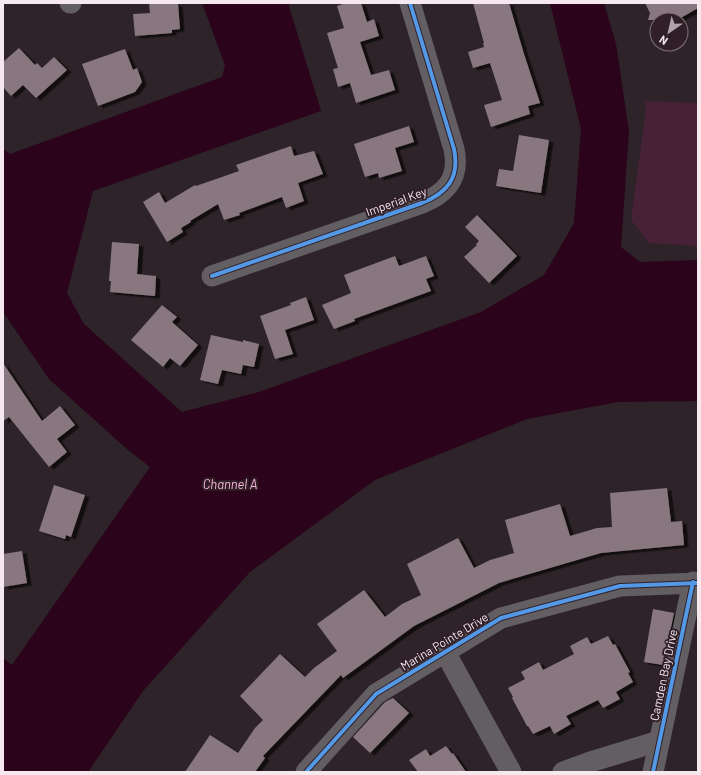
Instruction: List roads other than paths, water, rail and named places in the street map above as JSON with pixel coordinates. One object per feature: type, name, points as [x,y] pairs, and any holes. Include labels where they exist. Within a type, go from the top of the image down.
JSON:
[{"type":"street","name":"Imperial Key","points":[[212,276],[422,204],[438,196],[450,183],[456,167],[454,149],[410,3]]},
{"type":"street","name":"Marina Pointe Drive","points":[[306,772],[376,694],[501,618],[620,586],[695,583]]},
{"type":"street","name":"Camden Bay Drive","points":[[653,772],[695,583]]},
{"type":"street","points":[[446,652],[511,772]]},
{"type":"street","points":[[563,772],[590,762],[659,741]]},
{"type":"water","name":"Channel A","points":[[202,3],[288,3],[321,111],[93,191],[67,293],[84,324],[182,412],[259,392],[481,312],[544,275],[574,223],[581,129],[550,3],[604,3],[616,44],[629,131],[621,247],[640,262],[698,260],[698,401],[618,402],[527,419],[375,480],[250,572],[143,691],[88,772],[3,772],[3,658],[12,665],[150,467],[127,449],[49,379],[3,312],[3,149],[10,154],[222,77],[225,65]]}]
